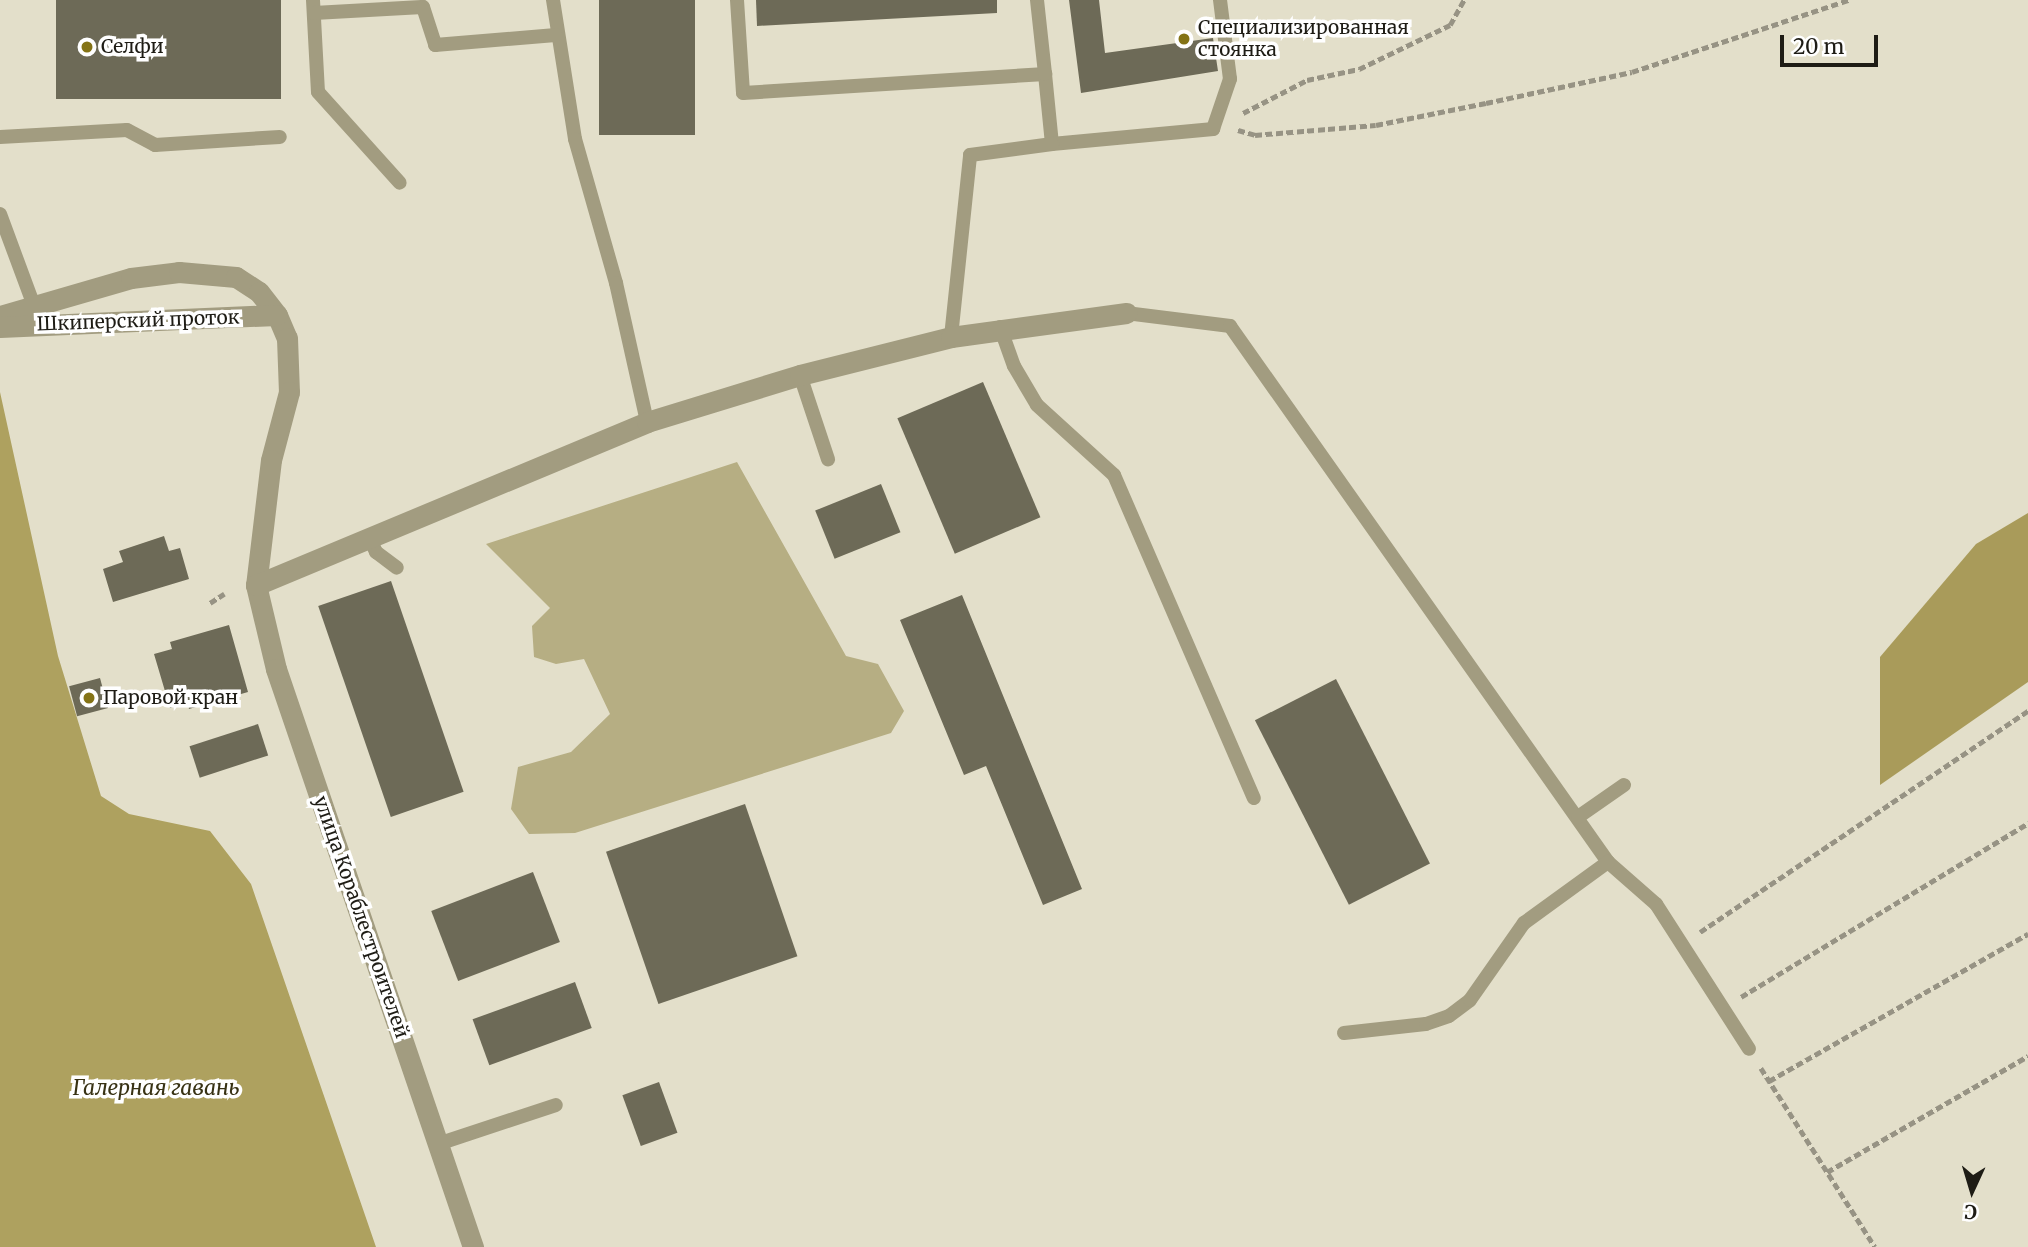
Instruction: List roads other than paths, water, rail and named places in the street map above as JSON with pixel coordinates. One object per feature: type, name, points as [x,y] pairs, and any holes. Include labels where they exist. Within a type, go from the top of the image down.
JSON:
[{"type":"street","name":"Шкиперский проток","points":[[0,316],[131,278],[179,272],[236,277],[259,292],[277,315]]},
{"type":"street","points":[[277,315],[287,338],[289,392],[271,460],[256,585],[647,422],[800,375],[951,337],[1000,327],[1126,313]]},
{"type":"street","name":"Шкиперский проток","points":[[0,327],[277,315]]},
{"type":"street","name":"улица Кораблестроителей","points":[[256,585],[276,669],[473,1247]]},
{"type":"lane","points":[[553,0],[555,35],[575,139],[616,283],[647,422]]},
{"type":"lane","points":[[737,0],[743,93],[1045,74]]},
{"type":"lane","points":[[1037,0],[1052,144]]},
{"type":"lane","points":[[951,337],[970,155],[1213,128],[1230,79],[1220,0]]},
{"type":"lane","points":[[400,183],[318,92],[313,6],[423,6],[435,45],[555,35]]},
{"type":"lane","points":[[0,126],[0,137],[127,130],[155,145],[280,137]]},
{"type":"lane","points":[[0,214],[34,306]]},
{"type":"lane","points":[[1126,313],[1230,326],[1608,862],[1656,904],[1749,1049]]},
{"type":"lane","points":[[1000,327],[1014,366],[1037,405],[1114,475],[1254,798]]},
{"type":"lane","points":[[800,375],[828,459]]},
{"type":"lane","points":[[369,537],[376,552],[397,568]]},
{"type":"lane","points":[[1578,817],[1625,785]]},
{"type":"lane","points":[[1344,1033],[1426,1024],[1449,1016],[1470,999],[1524,923],[1608,862]]},
{"type":"lane","points":[[438,1144],[556,1105]]},
{"type":"water","name":"Галерная гавань","points":[[0,392],[58,656],[101,796],[129,814],[210,831],[251,884],[376,1247],[0,1247]]},
{"type":"place","name":"Специализированная стоянка","points":[[1184,39]]},
{"type":"place","name":"Селфи","points":[[87,47]]},
{"type":"place","name":"Паровой кран","points":[[89,698]]}]
